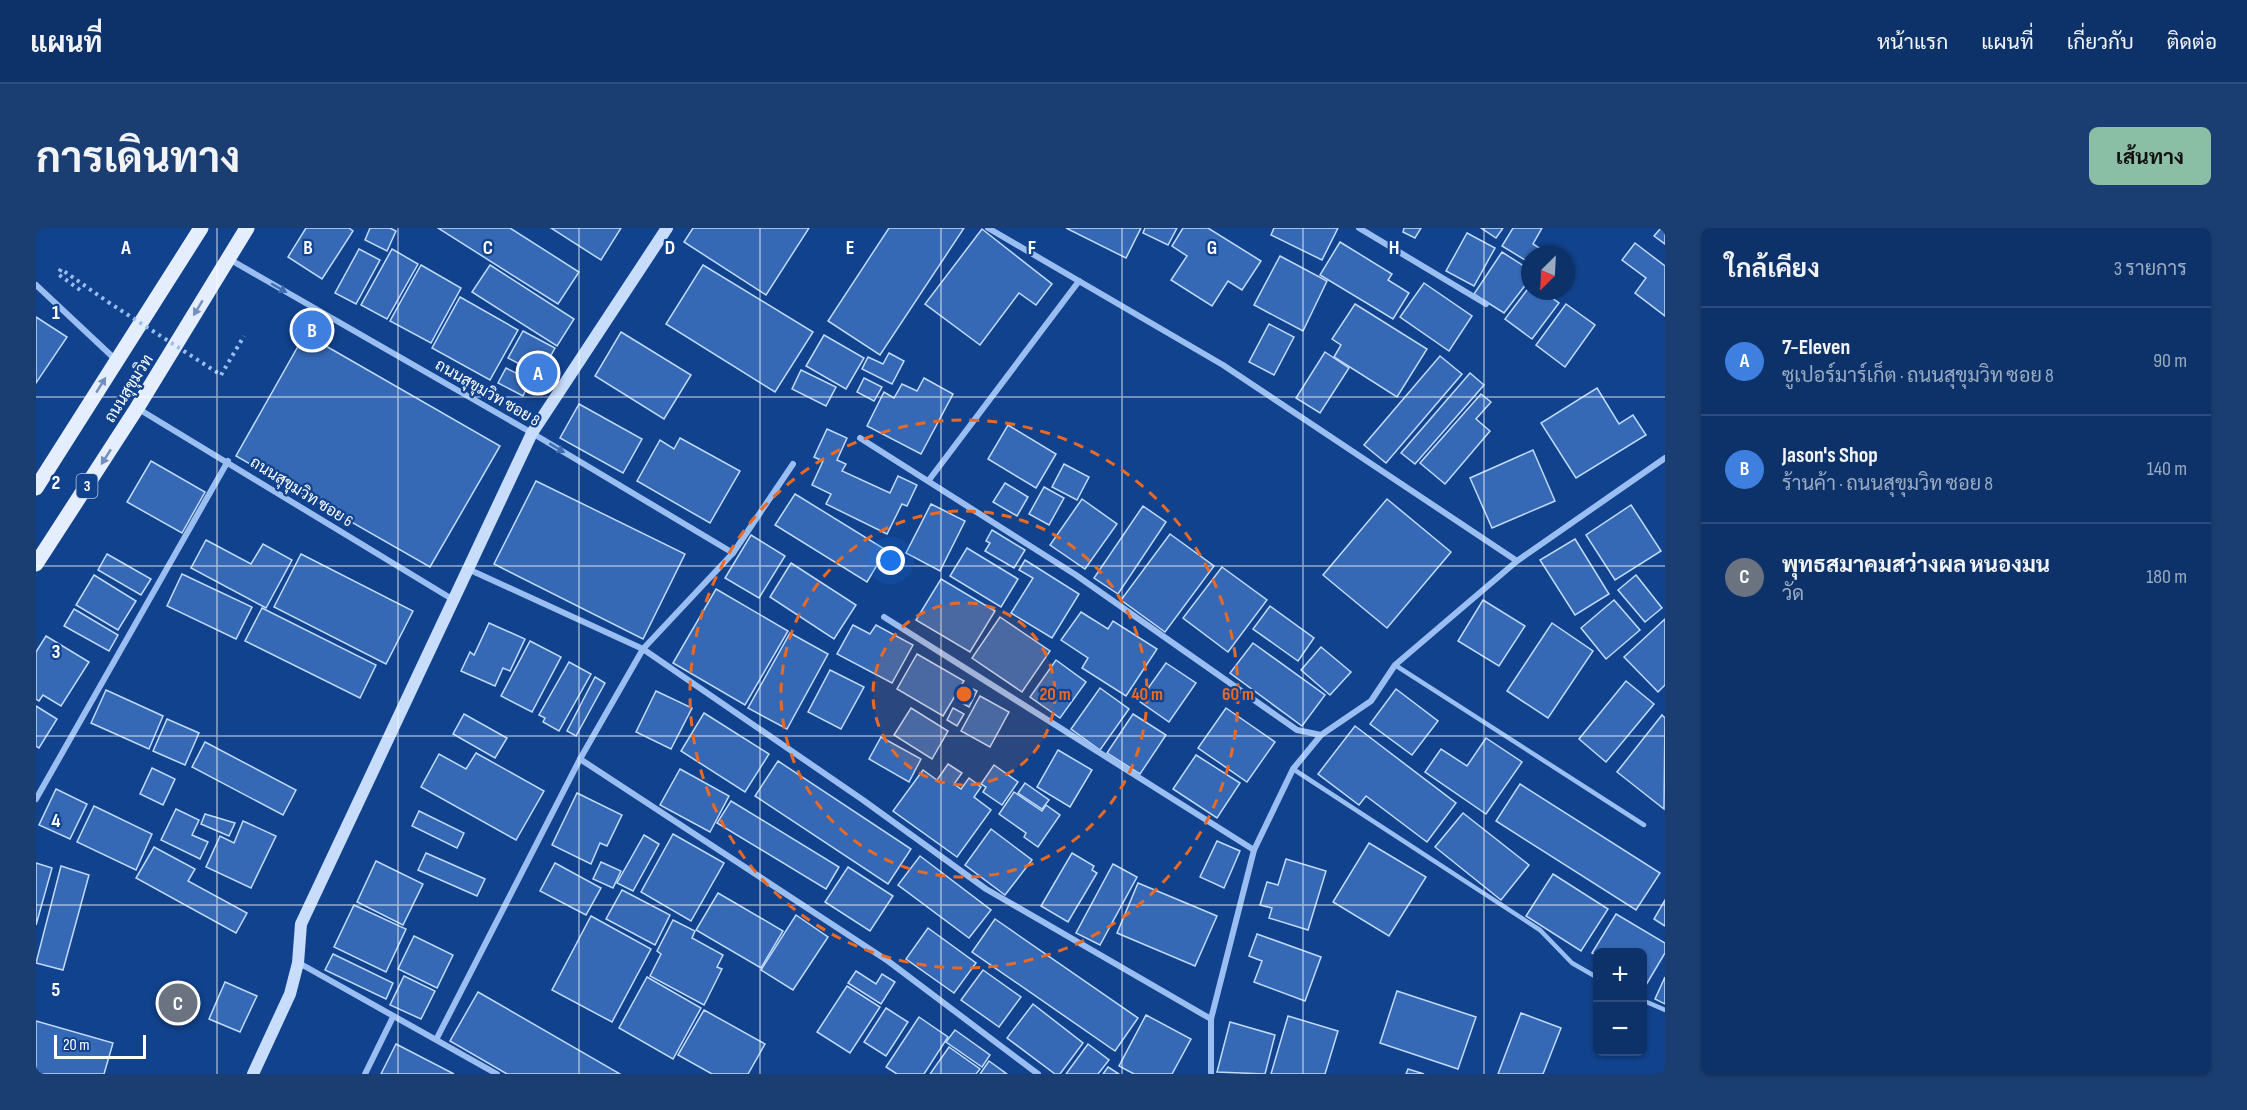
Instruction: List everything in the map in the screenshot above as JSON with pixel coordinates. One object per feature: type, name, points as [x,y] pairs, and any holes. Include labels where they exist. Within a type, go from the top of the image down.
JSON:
[{"type":"main road","name":"ถนนสุขุมวิท","points":[[36,488],[201,228]]},
{"type":"main road","name":"ถนนสุขุมวิท","points":[[36,564],[137,408],[247,228]]},
{"type":"street","points":[[253,1074],[290,994],[298,963],[301,924],[532,433],[667,228]]},
{"type":"street","points":[[988,228],[1223,365],[1517,561]]},
{"type":"street","points":[[1359,228],[1486,304]]},
{"type":"street","name":"ถนนสุขุมวิท ซอย 8","points":[[228,258],[532,433],[733,553]]},
{"type":"street","points":[[929,480],[1079,281]]},
{"type":"street","points":[[36,285],[117,360]]},
{"type":"street","name":"ถนนสุขุมวิท ซอย 6","points":[[137,408],[452,599]]},
{"type":"street","points":[[860,438],[1076,575],[1297,730],[1321,735]]},
{"type":"street","points":[[1210,1074],[1211,1019],[1254,850],[1293,769],[1321,735],[1371,701],[1395,665],[1517,561],[1665,458]]},
{"type":"street","points":[[36,799],[228,462]]},
{"type":"street","points":[[437,1038],[580,759],[643,648],[733,553],[792,464]]},
{"type":"street","points":[[468,569],[643,648],[864,800],[986,889],[1211,1019]]},
{"type":"street","points":[[884,617],[1254,850]]},
{"type":"street","points":[[580,759],[888,961],[1038,1074]]},
{"type":"street","points":[[298,963],[393,1017],[437,1038],[497,1074]]},
{"type":"street","points":[[365,1074],[393,1017]]},
{"type":"lane","points":[[1395,665],[1644,825]]},
{"type":"lane","points":[[1293,769],[1540,930],[1572,963],[1593,975]]},
{"type":"lane","points":[[1647,1002],[1665,1010]]},
{"type":"path","points":[[80,290],[58,274],[62,269],[108,302],[221,375],[243,336]]},
{"type":"building","points":[[306,228],[349,228],[353,231],[322,279],[288,257]]},
{"type":"building","points":[[370,228],[390,228],[396,231],[387,251],[365,240]]},
{"type":"building","points":[[438,228],[510,228],[579,272],[558,304]]},
{"type":"building","points":[[551,228],[621,228],[601,260]]},
{"type":"building","points":[[693,228],[809,228],[766,295],[684,242]]},
{"type":"building","points":[[889,228],[964,228],[880,355],[828,321]]},
{"type":"building","points":[[1066,228],[1141,228],[1126,258]]},
{"type":"building","points":[[1145,228],[1177,228],[1168,245],[1143,233]]},
{"type":"building","points":[[1183,228],[1208,228],[1261,261],[1242,290],[1228,281],[1212,306],[1171,280],[1187,256],[1172,246]]},
{"type":"building","points":[[1274,228],[1338,228],[1322,260],[1271,235]]},
{"type":"building","points":[[1404,228],[1421,228],[1415,238],[1403,232]]},
{"type":"building","points":[[1481,228],[1503,228],[1496,238]]},
{"type":"building","points":[[1513,228],[1542,228],[1533,244],[1536,246],[1521,246],[1521,258],[1502,246]]},
{"type":"building","points":[[1661,228],[1665,228],[1665,244],[1654,236]]},
{"type":"building","points":[[982,229],[1052,284],[1036,305],[1019,293],[980,345],[925,304]]},
{"type":"building","points":[[1467,233],[1495,248],[1474,286],[1446,271]]},
{"type":"building","points":[[1340,242],[1392,274],[1388,280],[1409,293],[1393,319],[1320,275]]},
{"type":"building","points":[[1635,243],[1665,266],[1665,316],[1635,293],[1646,278],[1622,260]]},
{"type":"building","points":[[359,249],[380,260],[356,304],[335,293]]},
{"type":"building","points":[[392,249],[418,264],[387,319],[361,305]]},
{"type":"building","points":[[1502,252],[1521,264],[1521,291],[1504,313],[1474,294]]},
{"type":"building","points":[[1280,256],[1327,281],[1303,331],[1254,305]]},
{"type":"building","points":[[421,265],[461,288],[431,343],[390,321]]},
{"type":"building","points":[[490,265],[574,319],[557,346],[472,292]]},
{"type":"building","points":[[703,265],[813,332],[775,392],[666,324]]},
{"type":"building","points":[[1424,283],[1472,316],[1449,351],[1400,317]]},
{"type":"building","points":[[460,297],[518,330],[490,380],[432,348]]},
{"type":"building","points":[[1521,298],[1521,300],[1555,300],[1559,303],[1532,339],[1505,319]]},
{"type":"building","points":[[1355,304],[1427,349],[1397,397],[1334,357],[1341,345],[1332,339]]},
{"type":"building","points":[[1566,304],[1595,325],[1565,367],[1536,345]]},
{"type":"building","points":[[36,317],[67,337],[36,383]]},
{"type":"building","points":[[1269,324],[1294,337],[1274,375],[1249,362]]},
{"type":"building","points":[[523,331],[555,348],[540,375],[508,358]]},
{"type":"building","points":[[621,332],[691,375],[664,419],[595,376]]},
{"type":"building","points":[[305,334],[500,446],[430,567],[236,456]]},
{"type":"building","points":[[824,335],[864,358],[846,389],[806,366]]},
{"type":"building","points":[[1325,352],[1349,368],[1320,413],[1296,398]]},
{"type":"building","points":[[889,353],[904,361],[892,384],[862,369],[868,357],[883,364]]},
{"type":"building","points":[[1440,356],[1462,374],[1386,463],[1364,445]]},
{"type":"building","points":[[506,368],[530,380],[523,396],[498,383]]},
{"type":"building","points":[[801,370],[836,387],[826,406],[792,389]]},
{"type":"building","points":[[1470,373],[1484,385],[1415,464],[1401,453]]},
{"type":"building","points":[[864,378],[882,387],[874,401],[857,392]]},
{"type":"building","points":[[924,378],[953,394],[921,454],[867,426],[884,392],[894,398],[902,384],[917,391]]},
{"type":"building","points":[[1597,388],[1619,424],[1633,415],[1646,435],[1576,478],[1541,423]]},
{"type":"building","points":[[1481,394],[1491,402],[1476,419],[1490,431],[1445,484],[1420,463]]},
{"type":"building","points":[[579,404],[642,439],[623,473],[560,438]]},
{"type":"building","points":[[1008,425],[1056,454],[1036,488],[988,459]]},
{"type":"building","points":[[827,429],[847,438],[837,460],[846,464],[842,471],[890,493],[898,476],[917,485],[907,506],[902,504],[887,534],[826,504],[831,494],[812,485],[823,461],[814,457]]},
{"type":"building","points":[[680,438],[740,471],[710,523],[637,481],[660,440],[674,449]]},
{"type":"building","points":[[1533,450],[1555,501],[1492,528],[1470,478]]},
{"type":"building","points":[[151,461],[205,492],[182,533],[127,502]]},
{"type":"building","points":[[1064,464],[1089,477],[1077,500],[1052,487]]},
{"type":"building","points":[[536,481],[685,554],[643,639],[494,564]]},
{"type":"building","points":[[1005,483],[1028,497],[1017,516],[993,502]]},
{"type":"building","points":[[1044,487],[1064,498],[1049,525],[1029,514]]},
{"type":"building","points":[[795,494],[886,550],[867,582],[775,525]]},
{"type":"building","points":[[1082,499],[1117,524],[1085,569],[1050,545]]},
{"type":"building","points":[[1387,499],[1451,552],[1387,628],[1323,575]]},
{"type":"building","points":[[931,504],[965,521],[940,571],[906,553]]},
{"type":"building","points":[[1631,505],[1661,551],[1615,580],[1586,535]]},
{"type":"building","points":[[1143,506],[1166,522],[1118,594],[1094,578]]},
{"type":"building","points":[[992,530],[1025,550],[1014,568],[985,551],[990,543],[986,541]]},
{"type":"building","points":[[1170,534],[1214,566],[1165,632],[1121,600]]},
{"type":"building","points":[[751,535],[785,556],[759,598],[725,578]]},
{"type":"building","points":[[1575,539],[1609,594],[1575,615],[1540,560]]},
{"type":"building","points":[[206,540],[251,564],[263,544],[292,560],[266,608],[191,568]]},
{"type":"building","points":[[967,548],[1018,579],[1001,607],[950,576]]},
{"type":"building","points":[[107,554],[151,579],[141,595],[98,570]]},
{"type":"building","points":[[301,554],[413,611],[386,664],[274,607]]},
{"type":"building","points":[[1025,560],[1079,594],[1052,638],[1011,613],[1033,578],[1019,570]]},
{"type":"building","points":[[791,563],[856,605],[834,639],[770,597]]},
{"type":"building","points":[[1222,567],[1267,600],[1228,652],[1183,618]]},
{"type":"building","points":[[182,574],[252,607],[236,639],[167,606]]},
{"type":"building","points":[[94,575],[136,601],[118,630],[76,605]]},
{"type":"building","points":[[1636,575],[1662,608],[1645,622],[1618,590]]},
{"type":"building","points":[[941,579],[995,611],[970,652],[916,620]]},
{"type":"building","points":[[716,589],[788,631],[745,705],[673,663]]},
{"type":"building","points":[[1483,600],[1525,626],[1499,666],[1458,641]]},
{"type":"building","points":[[1614,600],[1640,630],[1606,659],[1581,628]]},
{"type":"building","points":[[1270,606],[1314,638],[1298,661],[1253,629]]},
{"type":"building","points":[[262,608],[376,665],[360,698],[245,641]]},
{"type":"building","points":[[74,609],[118,635],[109,651],[64,626]]},
{"type":"building","points":[[1081,612],[1108,629],[1113,621],[1157,649],[1126,696],[1082,668],[1088,658],[1061,640]]},
{"type":"building","points":[[1000,617],[1050,651],[1022,692],[972,658]]},
{"type":"building","points":[[1665,619],[1665,685],[1658,692],[1624,657]]},
{"type":"building","points":[[489,623],[525,639],[510,671],[503,668],[495,686],[461,671],[470,652],[474,655]]},
{"type":"building","points":[[1552,623],[1593,651],[1548,718],[1507,691]]},
{"type":"building","points":[[853,625],[870,634],[876,625],[913,645],[892,683],[837,654]]},
{"type":"building","points":[[790,633],[828,654],[787,729],[748,708]]},
{"type":"building","points":[[46,636],[89,662],[61,706],[43,695],[39,701],[36,699],[36,652]]},
{"type":"building","points":[[530,641],[561,657],[532,712],[501,696]]},
{"type":"building","points":[[1253,643],[1325,695],[1302,726],[1230,673]]},
{"type":"building","points":[[1321,647],[1351,672],[1330,695],[1301,670]]},
{"type":"building","points":[[917,654],[964,681],[943,716],[897,689]]},
{"type":"building","points":[[1056,660],[1086,682],[1060,718],[1030,697]]},
{"type":"building","points":[[569,662],[591,674],[559,731],[543,722],[545,718],[539,715]]},
{"type":"building","points":[[1166,663],[1196,683],[1169,722],[1139,701]]},
{"type":"building","points":[[830,670],[864,687],[841,729],[808,712]]},
{"type":"building","points":[[595,677],[605,683],[576,736],[567,731]]},
{"type":"building","points":[[1626,681],[1654,704],[1606,762],[1579,739]]},
{"type":"building","points":[[965,685],[977,691],[969,707],[958,701]]},
{"type":"building","points":[[1100,688],[1129,709],[1100,750],[1071,729]]},
{"type":"building","points":[[1396,689],[1438,721],[1412,755],[1370,724]]},
{"type":"building","points":[[106,690],[163,716],[149,749],[91,723]]},
{"type":"building","points":[[656,691],[692,708],[671,749],[636,732]]},
{"type":"building","points":[[980,696],[1009,712],[990,747],[961,731]]},
{"type":"building","points":[[36,706],[57,719],[39,748],[36,746]]},
{"type":"building","points":[[911,708],[948,731],[932,759],[894,735]]},
{"type":"building","points":[[953,708],[964,714],[957,726],[947,720]]},
{"type":"building","points":[[1226,708],[1275,742],[1247,782],[1198,748]]},
{"type":"building","points":[[704,713],[769,754],[745,792],[681,751]]},
{"type":"building","points":[[464,714],[507,738],[495,758],[453,734]]},
{"type":"building","points":[[1133,714],[1166,735],[1140,774],[1107,753]]},
{"type":"building","points":[[1662,715],[1665,718],[1664,809],[1617,772]]},
{"type":"building","points":[[167,719],[199,733],[185,765],[153,751]]},
{"type":"building","points":[[1355,726],[1456,803],[1427,842],[1366,796],[1359,805],[1318,774]]},
{"type":"building","points":[[881,737],[921,759],[909,782],[869,759]]},
{"type":"building","points":[[1486,738],[1522,762],[1486,814],[1425,772],[1441,749],[1467,766]]},
{"type":"building","points":[[205,742],[296,790],[283,815],[192,767]]},
{"type":"building","points":[[1058,750],[1092,770],[1070,807],[1037,787]]},
{"type":"building","points":[[476,753],[544,791],[516,840],[421,787],[439,754],[466,769]]},
{"type":"building","points":[[1196,755],[1240,783],[1217,818],[1173,789]]},
{"type":"building","points":[[778,761],[911,849],[888,884],[755,796]]},
{"type":"building","points":[[948,764],[962,773],[954,784],[961,789],[969,778],[981,787],[974,797],[991,810],[957,857],[893,811],[923,770],[937,780]]},
{"type":"building","points":[[994,765],[1018,782],[1002,805],[983,792],[986,787],[981,784]]},
{"type":"building","points":[[152,768],[175,779],[163,805],[140,794]]},
{"type":"building","points":[[680,769],[729,796],[710,832],[660,805]]},
{"type":"building","points":[[1025,783],[1049,800],[1042,809],[1018,793]]},
{"type":"building","points":[[1520,784],[1660,873],[1636,910],[1496,821]]},
{"type":"building","points":[[56,789],[87,804],[70,839],[39,825]]},
{"type":"building","points":[[1014,792],[1042,811],[1046,805],[1060,815],[1038,847],[1024,837],[1026,833],[999,814]]},
{"type":"building","points":[[577,793],[622,815],[607,846],[600,843],[591,864],[552,845]]},
{"type":"building","points":[[731,801],[839,867],[826,889],[717,823]]},
{"type":"building","points":[[94,806],[152,834],[136,870],[77,842]]},
{"type":"building","points":[[176,809],[199,820],[192,835],[208,842],[200,859],[161,840]]},
{"type":"building","points":[[419,811],[464,833],[457,848],[412,826]]},
{"type":"building","points":[[1463,813],[1529,865],[1501,900],[1435,847]]},
{"type":"building","points":[[205,814],[235,823],[229,836],[201,824]]},
{"type":"building","points":[[243,821],[276,836],[251,888],[206,867],[220,836],[234,843]]},
{"type":"building","points":[[991,829],[1032,860],[1005,895],[965,865]]},
{"type":"building","points":[[673,834],[724,863],[691,921],[641,892]]},
{"type":"building","points":[[644,835],[659,844],[633,891],[617,883]]},
{"type":"building","points":[[1217,841],[1240,851],[1224,888],[1200,877]]},
{"type":"building","points":[[1369,843],[1426,877],[1389,936],[1333,902]]},
{"type":"building","points":[[154,847],[195,869],[188,881],[247,913],[236,933],[136,878]]},
{"type":"building","points":[[426,853],[485,879],[477,896],[418,870]]},
{"type":"building","points":[[1072,853],[1094,866],[1092,870],[1097,873],[1068,922],[1041,906]]},
{"type":"building","points":[[920,856],[991,910],[969,938],[898,885]]},
{"type":"building","points":[[1286,859],[1326,871],[1308,930],[1269,918],[1272,908],[1260,905],[1267,882],[1278,885]]},
{"type":"building","points":[[376,861],[423,884],[403,925],[357,902]]},
{"type":"building","points":[[601,862],[621,871],[613,888],[593,879]]},
{"type":"building","points":[[36,863],[52,868],[36,925]]},
{"type":"building","points":[[555,863],[601,888],[586,915],[540,891]]},
{"type":"building","points":[[1113,864],[1137,877],[1100,945],[1076,933]]},
{"type":"building","points":[[61,866],[89,875],[63,970],[36,963]]},
{"type":"building","points":[[848,867],[893,896],[870,931],[825,902]]},
{"type":"building","points":[[1553,874],[1608,909],[1581,951],[1526,916]]},
{"type":"building","points":[[1138,883],[1217,916],[1195,966],[1117,933]]},
{"type":"building","points":[[622,890],[670,915],[655,945],[606,919]]},
{"type":"building","points":[[718,893],[783,931],[761,968],[696,930]]},
{"type":"building","points":[[1665,900],[1665,926],[1654,919]]},
{"type":"building","points":[[354,905],[406,929],[386,972],[334,947]]},
{"type":"building","points":[[1616,914],[1665,943],[1665,953],[1647,983],[1647,948],[1595,948]]},
{"type":"building","points":[[796,915],[828,937],[793,990],[761,970]]},
{"type":"building","points":[[591,916],[651,949],[612,1022],[552,990]]},
{"type":"building","points":[[995,919],[1138,1018],[1115,1051],[972,952]]},
{"type":"building","points":[[673,920],[695,931],[692,938],[723,955],[717,967],[722,969],[704,1005],[650,976],[661,954],[657,951]]},
{"type":"building","points":[[928,928],[976,963],[954,993],[906,959]]},
{"type":"building","points":[[1257,934],[1321,957],[1305,1001],[1254,982],[1262,961],[1249,956]]},
{"type":"building","points":[[414,936],[453,955],[437,988],[398,969]]},
{"type":"building","points":[[333,954],[393,983],[386,999],[325,970]]},
{"type":"building","points":[[983,970],[1021,997],[999,1027],[961,1000]]},
{"type":"building","points":[[856,971],[876,984],[882,974],[895,982],[881,1004],[848,983]]},
{"type":"building","points":[[404,976],[435,991],[421,1019],[390,1005]]},
{"type":"building","points":[[647,977],[701,1008],[673,1059],[619,1028]]},
{"type":"building","points":[[1665,977],[1665,1004],[1655,999]]},
{"type":"building","points":[[225,982],[257,996],[240,1032],[209,1019]]},
{"type":"building","points":[[847,986],[880,1007],[850,1053],[817,1032]]},
{"type":"building","points":[[1397,991],[1476,1017],[1458,1069],[1380,1043]]},
{"type":"building","points":[[478,992],[620,1074],[507,1074],[450,1041]]},
{"type":"building","points":[[1033,1004],[1083,1043],[1060,1074],[1055,1074],[1007,1038]]},
{"type":"building","points":[[886,1008],[908,1022],[886,1056],[864,1042]]},
{"type":"building","points":[[704,1010],[765,1044],[748,1074],[712,1074],[678,1055]]},
{"type":"building","points":[[1521,1013],[1561,1028],[1543,1074],[1498,1074]]},
{"type":"building","points":[[1146,1015],[1191,1039],[1172,1074],[1134,1074],[1119,1066]]},
{"type":"building","points":[[1288,1016],[1338,1031],[1325,1074],[1271,1074]]},
{"type":"building","points":[[919,1017],[948,1037],[924,1074],[897,1074],[886,1067]]},
{"type":"building","points":[[36,1021],[113,1043],[104,1074],[36,1074]]},
{"type":"building","points":[[1230,1022],[1275,1035],[1265,1074],[1217,1072]]},
{"type":"building","points":[[955,1030],[990,1055],[982,1067],[946,1042]]},
{"type":"building","points":[[396,1044],[454,1074],[381,1074]]},
{"type":"building","points":[[1088,1044],[1109,1060],[1098,1074],[1066,1074]]},
{"type":"building","points":[[949,1047],[980,1069],[976,1074],[930,1074]]},
{"type":"building","points":[[989,1061],[1007,1074],[980,1074]]},
{"type":"building","points":[[1108,1067],[1119,1074],[1103,1074]]},
{"type":"building","points":[[1408,1069],[1424,1074],[1406,1074]]},
{"type":"place","name":"Jason's Shop","points":[[312,330]]},
{"type":"place","name":"7-Eleven","points":[[538,373]]},
{"type":"place","name":"พุทธสมาคมสว่างผล หนองมน","points":[[178,1003]]}]
